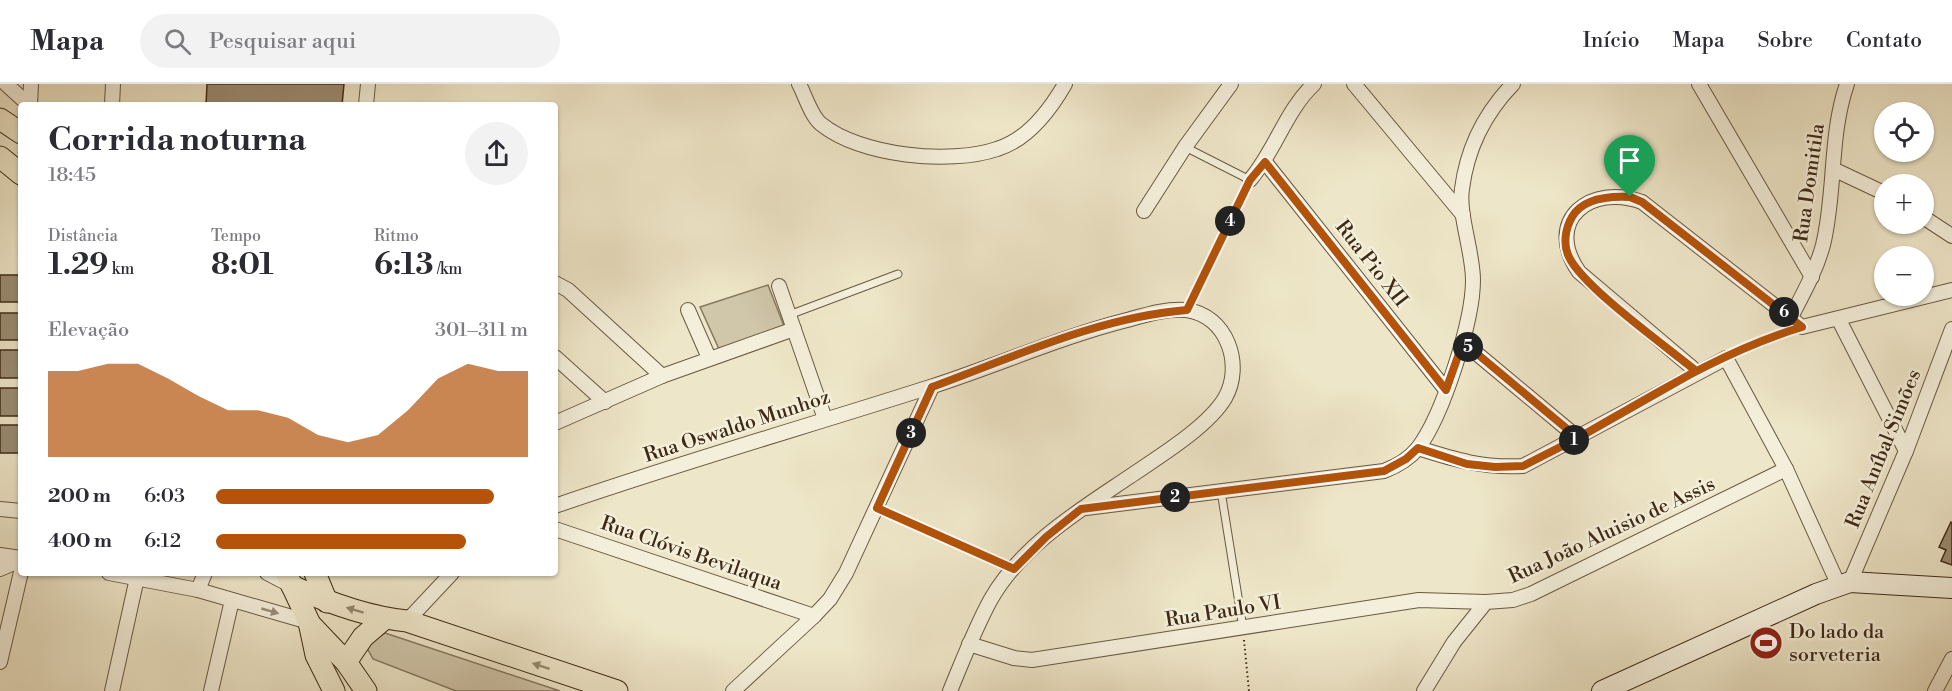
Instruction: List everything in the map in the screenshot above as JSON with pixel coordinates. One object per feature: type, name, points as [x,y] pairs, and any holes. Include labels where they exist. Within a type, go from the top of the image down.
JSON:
[{"type":"main road","points":[[0,119],[18,131]]},
{"type":"main road","points":[[1,160],[18,172]]},
{"type":"main road","points":[[316,576],[327,602]]},
{"type":"main road","points":[[289,580],[327,602],[384,619],[407,621],[617,691]]},
{"type":"main road","points":[[289,580],[309,622],[316,655],[334,691]]},
{"type":"main road","points":[[346,662],[363,637],[384,619]]},
{"type":"main road","points":[[309,622],[346,662],[366,691]]},
{"type":"street","points":[[6,84],[26,102]]},
{"type":"street","points":[[29,102],[31,84]]},
{"type":"street","points":[[112,102],[113,84]]},
{"type":"street","points":[[366,102],[368,84]]},
{"type":"street","points":[[800,84],[819,123],[853,143],[897,153],[960,156],[998,149],[1030,130],[1065,84]]},
{"type":"street","points":[[1144,211],[1185,147],[1231,84]]},
{"type":"street","points":[[1250,180],[1265,162],[1302,94],[1314,84]]},
{"type":"street","points":[[1354,84],[1465,216]]},
{"type":"street","points":[[1081,509],[1384,471],[1406,459],[1418,448],[1446,390],[1472,309],[1473,279],[1461,192],[1473,145],[1497,101],[1513,84]]},
{"type":"street","points":[[1699,84],[1812,277]]},
{"type":"street","name":"Rua Domitila","points":[[1791,317],[1812,277],[1822,245],[1833,169],[1836,128],[1847,84]]},
{"type":"street","name":"Rua Pio XII","points":[[1265,162],[1446,390]]},
{"type":"street","points":[[1833,169],[1874,188]]},
{"type":"street","points":[[1696,371],[1579,272],[1569,257],[1565,242],[1568,226],[1576,211],[1589,202],[1614,196],[1642,202],[1802,327],[1839,320],[1952,290]]},
{"type":"street","points":[[1934,224],[1952,236]]},
{"type":"street","points":[[558,285],[568,290],[662,376]]},
{"type":"street","points":[[779,286],[825,419]]},
{"type":"street","points":[[688,310],[709,358]]},
{"type":"street","points":[[950,691],[969,644],[993,596],[1014,569],[1046,537],[1081,509],[1173,447],[1214,412],[1224,399],[1234,374],[1233,356],[1227,340],[1219,328],[1187,310]]},
{"type":"street","name":"Rua Oswaldo Munhoz","points":[[558,505],[932,387],[1100,327],[1154,313],[1187,310]]},
{"type":"street","points":[[1839,320],[1906,451]]},
{"type":"street","points":[[558,422],[662,376],[794,329]]},
{"type":"street","name":"Rua Aníbal Simões","points":[[1844,584],[1906,451],[1952,329]]},
{"type":"street","points":[[1463,342],[1578,438]]},
{"type":"street","points":[[1418,448],[1467,464],[1523,466],[1578,438],[1696,371],[1726,358],[1844,584]]},
{"type":"street","points":[[558,360],[605,402]]},
{"type":"street","points":[[733,691],[830,599],[846,573],[932,387]]},
{"type":"street","name":"Rua João Aluisio de Assis","points":[[1486,602],[1513,600],[1531,594],[1785,469]]},
{"type":"street","points":[[0,509],[18,511]]},
{"type":"street","name":"Rua Clóvis Bevilaqua","points":[[558,530],[814,616]]},
{"type":"street","points":[[0,555],[18,558]]},
{"type":"street","points":[[0,569],[18,560]]},
{"type":"street","points":[[0,662],[20,576]]},
{"type":"street","points":[[126,576],[198,590],[309,622]]},
{"type":"street","points":[[198,590],[204,576]]},
{"type":"street","points":[[407,621],[449,576]]},
{"type":"street","points":[[112,691],[137,578]]},
{"type":"street","points":[[1602,691],[1816,594],[1844,584],[1952,588]]},
{"type":"street","points":[[211,691],[232,600]]},
{"type":"street","name":"Rua Paulo VI","points":[[969,644],[1014,658],[1032,660],[1419,600],[1486,602]]},
{"type":"street","points":[[1424,691],[1454,642],[1486,602]]},
{"type":"street","points":[[1935,691],[1952,659]]},
{"type":"lane","points":[[1185,147],[1250,180]]},
{"type":"lane","points":[[789,315],[897,274]]},
{"type":"lane","points":[[1221,491],[1243,628]]},
{"type":"path","points":[[1187,310],[1250,180]]},
{"type":"path","points":[[1726,358],[1802,327]]},
{"type":"path","points":[[877,508],[1014,569]]},
{"type":"path","points":[[1243,628],[1249,691]]},
{"type":"shaded area","points":[[768,285],[784,326],[719,349],[700,307]]},
{"type":"shaded area","points":[[385,633],[560,691],[456,691],[373,659],[366,646]]},
{"type":"building","points":[[207,84],[344,84],[342,102],[206,102]]},
{"type":"building","points":[[0,275],[18,275],[18,302],[0,302]]},
{"type":"building","points":[[0,313],[18,313],[18,340],[0,340]]},
{"type":"building","points":[[0,350],[18,350],[18,378],[0,378]]},
{"type":"building","points":[[0,388],[18,388],[18,416],[0,416]]},
{"type":"building","points":[[0,425],[18,425],[18,453],[0,453]]},
{"type":"building","points":[[1951,522],[1952,565],[1941,561],[1946,550],[1939,547]]},
{"type":"place","name":"Do lado da sorveteria","points":[[1766,643]]},
{"type":"route","points":[[1630,197],[1614,196],[1589,202],[1576,211],[1568,226],[1565,242],[1569,257],[1589,283],[1696,371],[1578,438],[1523,466],[1495,467],[1467,464],[1418,448],[1395,467],[1384,471],[1081,509],[1046,537],[1014,569],[877,508],[932,387],[1100,327],[1154,313],[1187,310],[1250,180],[1265,162],[1446,390],[1463,342],[1578,438],[1637,405],[1696,371],[1802,327],[1642,202],[1630,197]]}]
